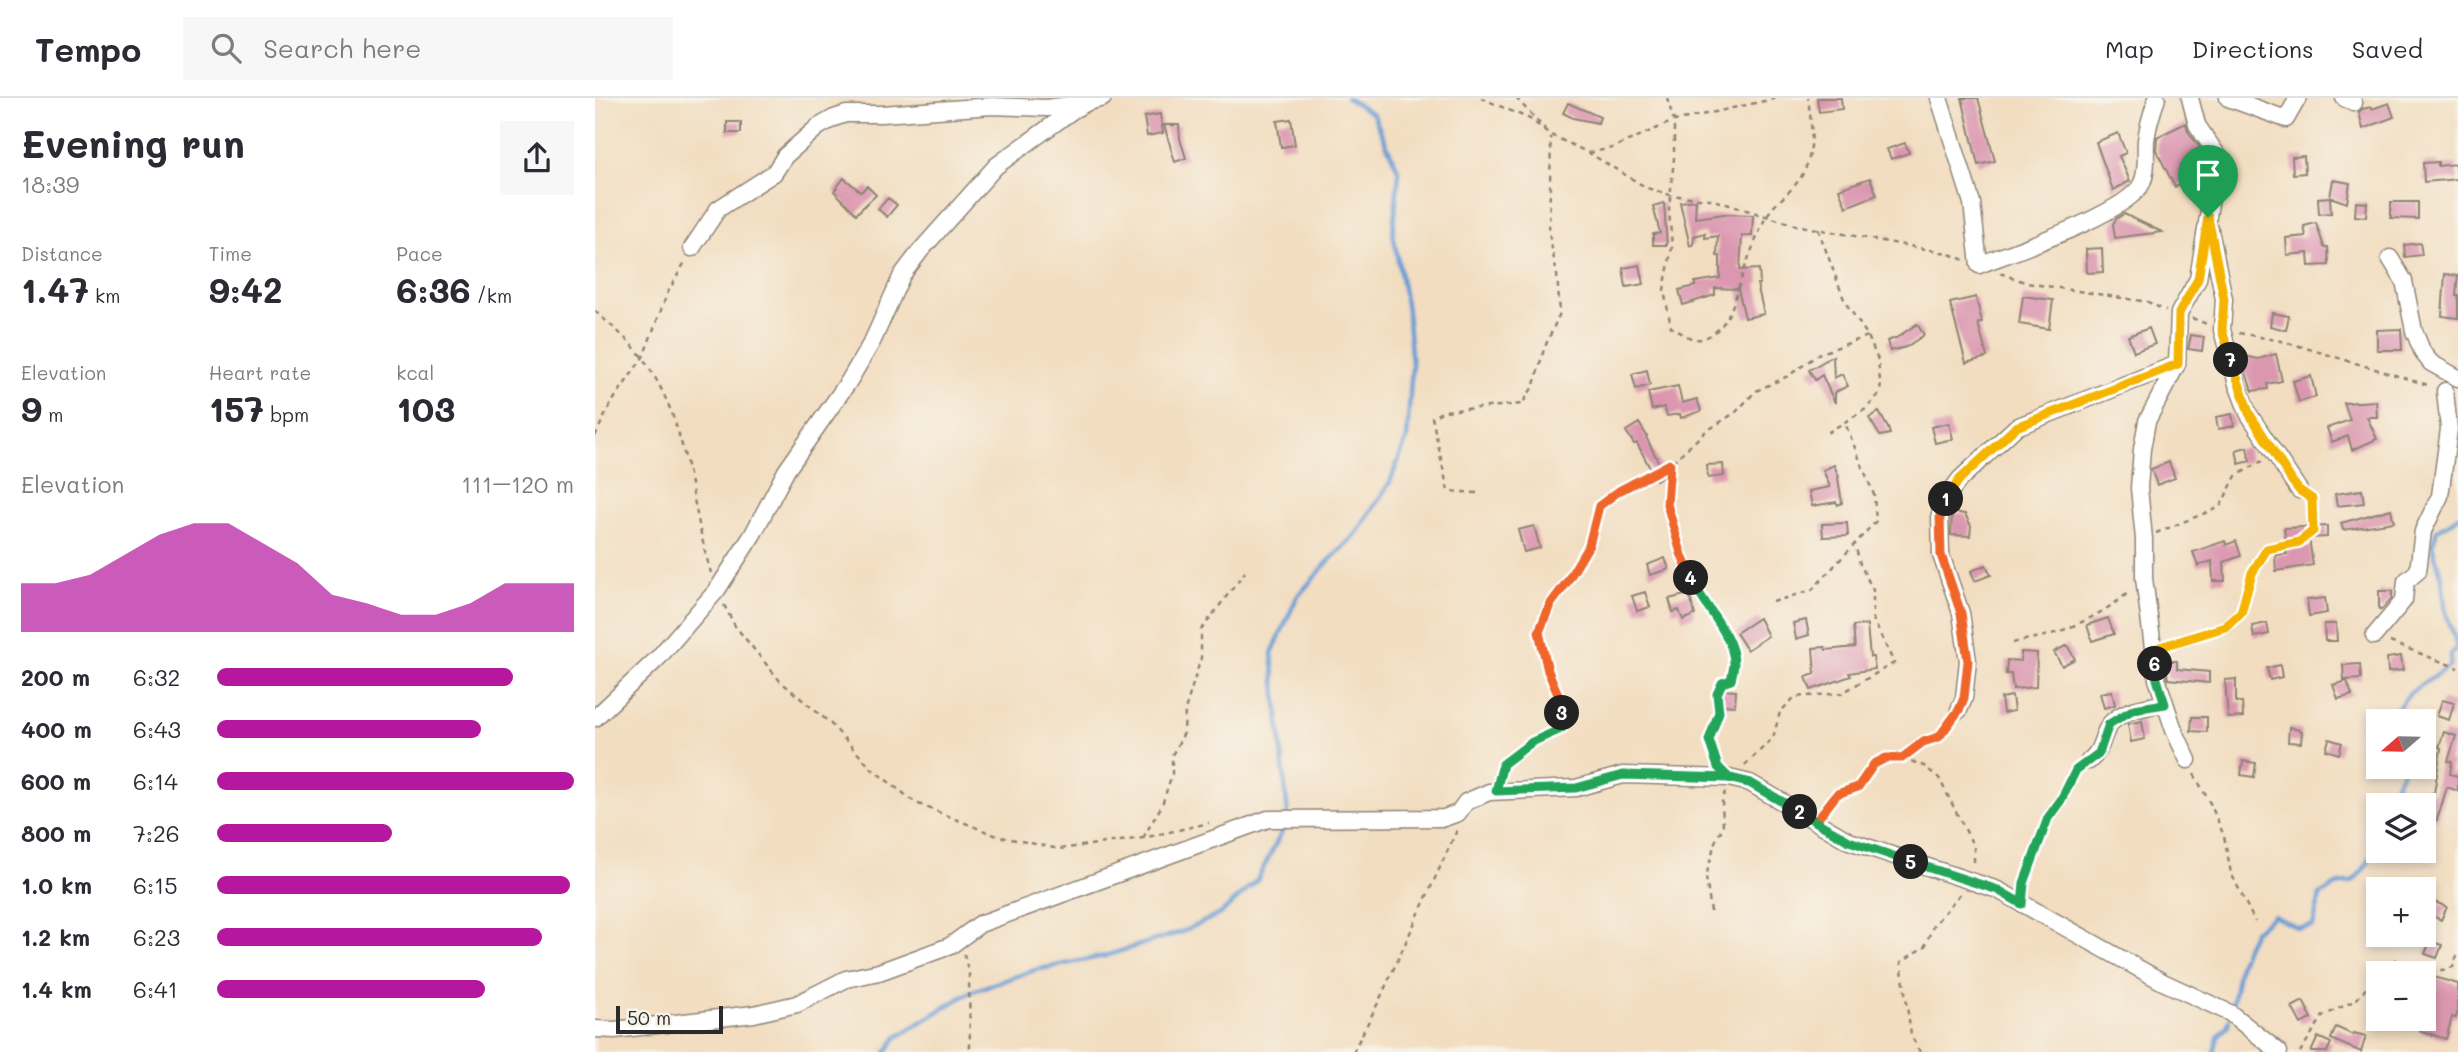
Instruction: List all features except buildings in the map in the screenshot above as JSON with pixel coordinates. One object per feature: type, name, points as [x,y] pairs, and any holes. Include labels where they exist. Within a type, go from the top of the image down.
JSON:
[{"type":"street","points":[[1939,98],[1972,203],[1979,265],[2052,237],[2107,210],[2136,192],[2142,183],[2145,170],[2150,118],[2157,98]]},
{"type":"street","points":[[2188,760],[2173,730],[2157,679],[2144,578],[2144,539],[2139,488],[2147,421],[2178,364],[2179,313],[2198,279],[2220,159],[2197,125],[2190,98]]},
{"type":"street","points":[[2228,98],[2285,119],[2298,98]]},
{"type":"street","points":[[692,248],[718,209],[774,173],[785,156],[818,127],[834,118],[846,114],[992,106],[1046,108],[1096,100]]},
{"type":"street","points":[[595,718],[658,658],[717,590],[753,534],[786,471],[849,381],[873,340],[902,275],[921,250],[996,166],[1073,110],[1096,100]]},
{"type":"street","points":[[2208,217],[2224,299],[2222,330],[2225,341],[2249,413],[2299,490]]},
{"type":"street","points":[[2391,258],[2404,281],[2414,331],[2423,353],[2431,363],[2458,377]]},
{"type":"street","points":[[1959,710],[1964,698],[1968,661],[1961,613],[1941,555],[1940,514],[1947,496],[1960,479],[2016,427],[2178,364]]},
{"type":"street","points":[[2374,636],[2404,600],[2406,582],[2418,571],[2423,531],[2440,496],[2449,429],[2445,391]]},
{"type":"street","points":[[2089,761],[2099,753],[2109,724],[2134,709],[2165,704]]},
{"type":"street","points":[[595,1029],[614,1030],[754,1014],[797,1004],[846,979],[879,972],[950,946],[960,936],[980,924],[1268,819],[1444,818],[1458,813],[1467,802],[1489,792],[1576,788],[1623,775],[1729,778],[1750,783],[1849,841],[1998,890],[2163,982],[2230,1013],[2279,1052]]},
{"type":"path","points":[[1478,493],[1448,491],[1432,417],[1444,411],[1522,404],[1534,385],[1543,349],[1560,313],[1557,275],[1549,233],[1551,135],[1516,98]]},
{"type":"path","points":[[1667,98],[1674,121],[1674,158],[1669,210],[1672,247],[1664,290],[1666,310],[1671,327],[1694,340],[1704,339],[1727,319],[1733,309],[1741,277],[1765,217],[1793,190],[1806,168],[1813,142],[1808,98]]},
{"type":"path","points":[[1589,153],[1612,148],[1674,121],[1778,98]]},
{"type":"path","points":[[1818,229],[1845,302],[1868,336],[1878,360],[1881,392],[1866,409],[1827,433]]},
{"type":"path","points":[[595,436],[610,405],[643,357],[668,292],[692,248]]},
{"type":"path","points":[[595,311],[643,357],[675,417],[694,490],[705,550],[717,590],[735,626],[780,681],[830,723],[872,769],[916,803],[997,836],[1059,849],[1143,838],[1217,821]]},
{"type":"path","points":[[1496,791],[1503,764],[1532,742],[1561,729],[1562,704],[1548,671],[1539,632],[1550,605],[1589,545],[1599,506],[1619,491],[1670,464],[1705,432],[1736,412],[1756,391],[1788,376],[1819,354],[1868,336]]},
{"type":"path","points":[[1773,602],[1812,590],[1876,520],[1874,495],[1845,422]]},
{"type":"path","points":[[2144,539],[2220,507],[2236,476],[2274,454]]},
{"type":"path","points":[[1670,464],[1667,504],[1681,553],[1696,590],[1727,637],[1734,662],[1731,680],[1722,683],[1717,694],[1719,712],[1709,740],[1718,767],[1729,778]]},
{"type":"path","points":[[2154,649],[2225,627],[2241,613],[2252,573],[2267,549],[2299,542],[2313,531],[2312,499],[2299,490]]},
{"type":"path","points":[[1711,912],[1706,877],[1715,842],[1723,827],[1722,800],[1729,778],[1773,738],[1780,712],[1795,697],[1842,693],[1894,663],[1873,619],[1873,590],[1860,564],[1855,544]]},
{"type":"path","points":[[1143,838],[1162,805],[1172,774],[1172,755],[1184,733],[1185,710],[1201,658],[1201,629],[1245,572]]},
{"type":"path","points":[[2013,643],[2050,635],[2113,606],[2144,578]]},
{"type":"path","points":[[2374,636],[2458,668]]},
{"type":"path","points":[[1902,758],[1923,742],[1939,737],[1959,710]]},
{"type":"path","points":[[1816,821],[1837,794],[1858,787],[1874,764],[1886,758],[1902,758],[1924,766],[1939,778],[1974,847],[1974,866],[1969,881],[1951,907],[1933,926],[1925,946],[1901,962],[1911,1035],[1920,1052]]},
{"type":"path","points":[[2188,760],[2224,836],[2231,873],[2255,922]]},
{"type":"path","points":[[2022,904],[2024,883],[2048,818],[2061,800],[2076,770],[2089,761]]},
{"type":"path","points":[[1353,1052],[1461,821],[1462,808]]},
{"type":"path","points":[[960,936],[969,974],[970,1052]]},
{"type":"path","points":[[2436,972],[2453,967],[2458,953]]},
{"type":"path","points":[[2300,1052],[2323,1016],[2356,1000],[2366,989]]},
{"type":"waterway","points":[[1288,816],[1272,653],[1297,597],[1357,533],[1390,482],[1407,438],[1412,364],[1407,310],[1393,233],[1399,172],[1373,114],[1347,98]]},
{"type":"waterway","points":[[2398,709],[2408,696],[2450,666],[2451,655],[2457,646],[2445,609],[2442,578],[2432,545],[2437,530],[2458,516]]},
{"type":"waterway","points":[[2391,793],[2398,779]]},
{"type":"waterway","points":[[886,1052],[897,1037],[970,992],[1035,970],[1105,956],[1184,931],[1222,913],[1257,880],[1286,824]]},
{"type":"waterway","points":[[2231,1011],[2239,966],[2254,931],[2274,916],[2298,928],[2313,926],[2320,895],[2336,885],[2352,882],[2368,863]]},
{"type":"waterway","points":[[2214,1052],[2218,1037],[2228,1025],[2229,1019]]},
{"type":"route","points":[[2208,217],[2198,279],[2179,313],[2178,364],[2016,427],[1960,479],[1947,496],[1940,514],[1941,555],[1961,613],[1968,661],[1964,698],[1959,710],[1939,737],[1923,742],[1902,758],[1886,758],[1874,764],[1858,787],[1837,794],[1816,821],[1750,783],[1729,778],[1623,775],[1576,788],[1496,791],[1503,764],[1532,742],[1561,729],[1562,704],[1548,671],[1539,632],[1550,605],[1589,545],[1599,506],[1619,491],[1670,464],[1667,504],[1681,553],[1696,590],[1727,637],[1734,662],[1731,680],[1722,683],[1717,694],[1719,712],[1709,740],[1718,767],[1729,778],[1750,783],[1849,841],[1998,890],[2022,904],[2024,883],[2048,818],[2061,800],[2076,770],[2099,753],[2109,724],[2134,709],[2165,704],[2157,679],[2154,649],[2225,627],[2241,613],[2252,573],[2267,549],[2299,542],[2313,531],[2312,499],[2299,490],[2265,440],[2249,413],[2237,384],[2222,330],[2224,299],[2208,217]]}]
